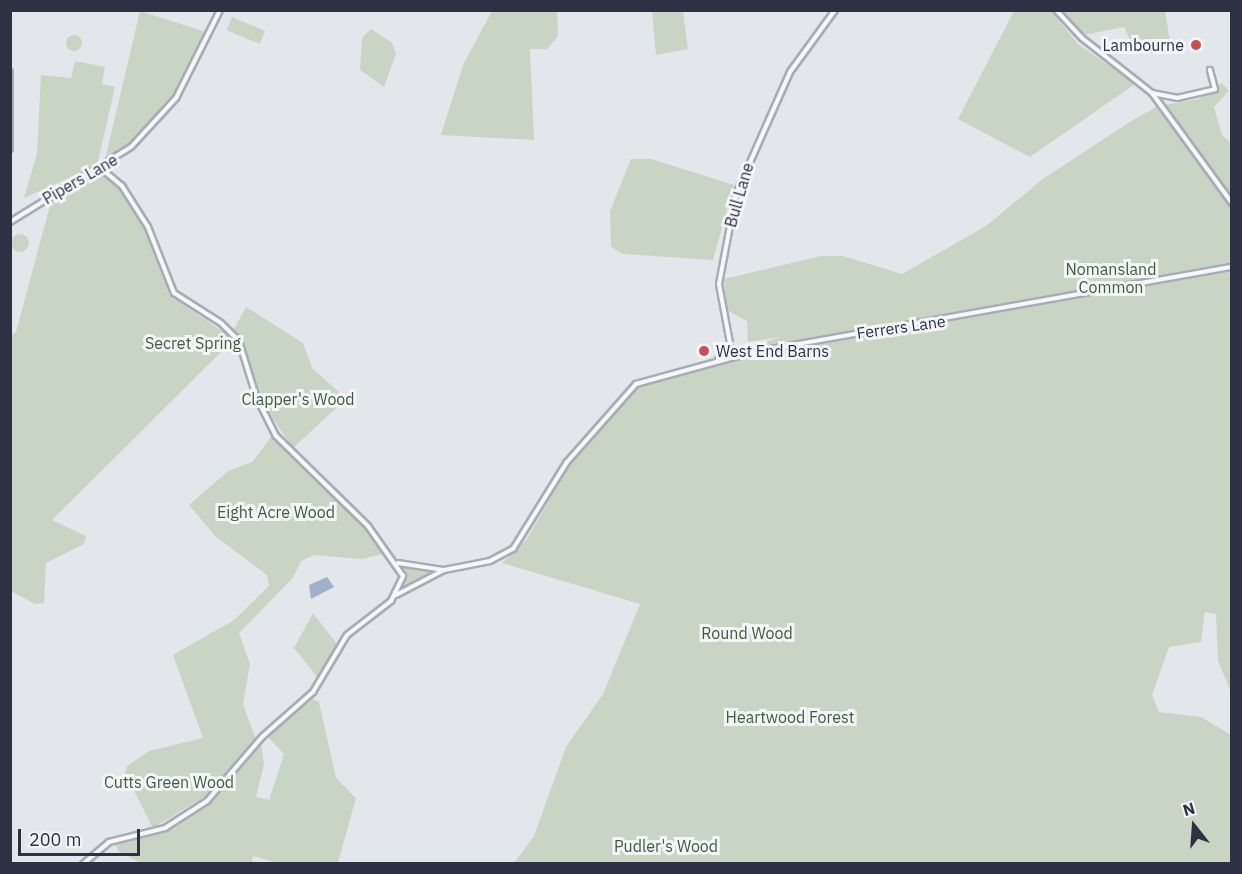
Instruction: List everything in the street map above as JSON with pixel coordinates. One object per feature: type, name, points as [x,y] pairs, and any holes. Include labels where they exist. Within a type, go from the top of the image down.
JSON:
[{"type":"street","name":"Pipers Lane","points":[[10,222],[102,169],[171,105],[220,10]]},
{"type":"street","name":"Bull Lane","points":[[717,361],[730,343],[719,284],[736,194],[790,72],[835,10]]},
{"type":"street","points":[[1056,10],[1082,38],[1152,93],[1232,203]]},
{"type":"street","points":[[1152,93],[1171,97],[1215,89],[1210,70]]},
{"type":"street","points":[[10,72],[10,149]]},
{"type":"street","points":[[1161,106],[1171,97]]},
{"type":"street","points":[[102,169],[122,186],[148,227],[174,293],[221,323],[239,341],[256,396],[276,436],[317,472],[397,563],[403,576],[396,595]]},
{"type":"street","name":"Ferrers Lane","points":[[83,864],[109,843],[165,828],[207,801],[262,737],[314,692],[346,636],[396,595],[444,570],[490,561],[513,549],[567,462],[626,391],[717,361],[1232,267]]},
{"type":"street","name":"Ferrers Lane","points":[[397,563],[444,570]]},
{"type":"green space","points":[[140,11],[209,33],[173,98],[130,146],[104,164]]},
{"type":"green space","points":[[492,11],[557,11],[558,36],[547,49],[530,49],[534,140],[441,135],[463,65]]},
{"type":"green space","points":[[652,11],[683,11],[688,49],[656,55]]},
{"type":"green space","points":[[1014,11],[1051,11],[1078,44],[1135,84],[1030,157],[958,119]]},
{"type":"green space","points":[[1060,11],[1165,11],[1170,42],[1130,40],[1124,27],[1084,35]]},
{"type":"green space","points":[[232,17],[265,31],[260,44],[227,30]]},
{"type":"green space","points":[[371,29],[392,43],[396,54],[384,87],[360,70],[362,38]]},
{"type":"green space","points":[[74,35],[80,37],[82,43],[80,49],[74,51],[68,49],[66,43],[68,37]]},
{"type":"green space","points":[[75,61],[105,67],[102,84],[115,87],[97,166],[24,198],[37,154],[41,75],[71,78]]},
{"type":"green space","points":[[1222,83],[1229,91],[1214,107],[1222,135],[1232,144],[1231,692],[1218,661],[1216,614],[1205,612],[1201,642],[1169,647],[1152,695],[1159,712],[1201,717],[1231,735],[1231,863],[514,863],[534,836],[566,747],[603,694],[640,604],[502,563],[527,539],[570,464],[638,385],[780,337],[748,342],[747,321],[726,310],[724,279],[821,256],[843,256],[902,274],[986,226],[1044,178],[1133,120],[1158,106],[1199,99]]},
{"type":"green space","points":[[631,159],[651,159],[734,185],[713,260],[623,254],[611,247],[610,211]]},
{"type":"green space","name":"Secret Spring","points":[[100,174],[118,188],[145,227],[170,296],[234,339],[52,520],[86,536],[84,544],[46,563],[44,603],[35,604],[11,591],[11,335],[16,332],[52,198]]},
{"type":"green space","points":[[20,234],[26,237],[29,243],[26,249],[20,252],[14,249],[11,243],[14,237]]},
{"type":"green space","name":"Clapper's Wood","points":[[246,307],[303,343],[312,368],[340,393],[335,409],[293,448],[258,397],[234,329]]},
{"type":"green space","points":[[272,436],[369,529],[383,554],[362,559],[314,555],[301,561],[293,578],[239,633],[250,664],[243,704],[256,740],[207,795],[153,828],[125,773],[127,766],[149,751],[203,738],[173,655],[234,620],[269,586],[267,575],[215,536],[189,505],[228,471],[252,462]]},
{"type":"green space","points":[[403,565],[439,571],[401,590]]},
{"type":"green space","points":[[313,613],[337,644],[318,678],[294,648]]},
{"type":"green space","points":[[313,699],[319,702],[336,778],[356,798],[338,863],[277,863],[253,856],[252,863],[141,863],[118,851],[115,842],[173,829],[208,806],[261,743],[264,764],[256,797],[269,800],[284,754],[267,736]]},
{"type":"water","points":[[327,577],[334,587],[311,599],[309,585]]},
{"type":"place","name":"Lambourne","points":[[1196,45]]},
{"type":"place","name":"West End Barns","points":[[704,351]]},
{"type":"park label","name":"Nomansland Common","points":[[1111,278]]},
{"type":"park label","name":"Eight Acre Wood","points":[[276,512]]},
{"type":"park label","name":"Round Wood","points":[[747,633]]},
{"type":"park label","name":"Heartwood Forest","points":[[790,717]]},
{"type":"park label","name":"Cutts Green Wood","points":[[169,782]]},
{"type":"park label","name":"Pudler's Wood","points":[[666,846]]}]
